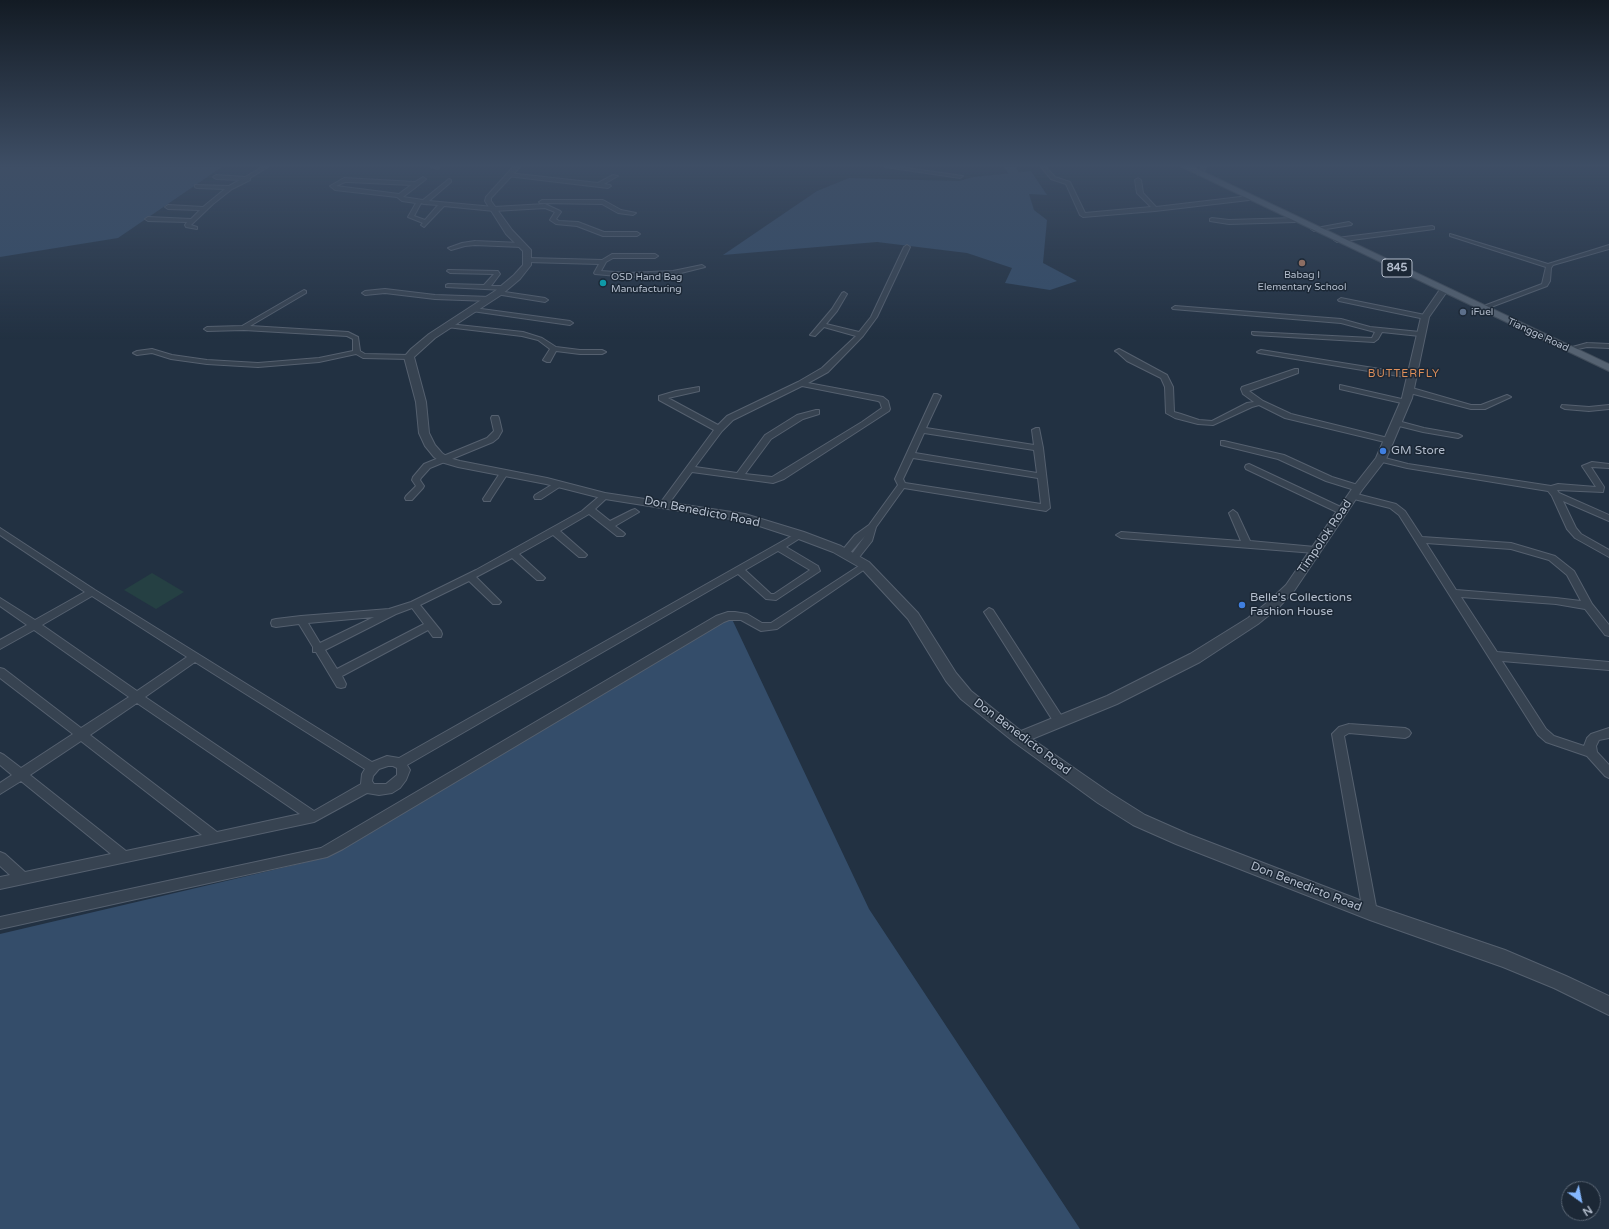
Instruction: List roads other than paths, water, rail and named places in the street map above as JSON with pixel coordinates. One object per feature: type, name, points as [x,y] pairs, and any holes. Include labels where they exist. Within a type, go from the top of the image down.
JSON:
[{"type":"main road","name":"Tiangge Road","points":[[1304,224],[1609,368]]},
{"type":"street","points":[[189,224],[188,226],[195,228]]},
{"type":"street","points":[[137,353],[152,351],[171,357],[207,362],[269,365],[319,360],[357,352],[363,356],[409,357],[432,336],[474,310],[497,293],[517,277],[527,265],[527,250],[509,232],[504,224]]},
{"type":"street","points":[[579,224],[604,234],[637,234]]},
{"type":"street","points":[[1314,229],[1347,224]]},
{"type":"street","points":[[1337,240],[1432,228]]},
{"type":"street","points":[[1452,235],[1549,266],[1551,264],[1609,247]]},
{"type":"street","points":[[451,248],[464,241],[521,245]]},
{"type":"street","points":[[664,504],[719,429],[730,418],[826,370],[861,335],[874,318],[907,247]]},
{"type":"street","points":[[1597,250],[1608,255]]},
{"type":"street","points":[[655,256],[612,256],[603,262],[597,274],[629,275],[673,273],[702,267]]},
{"type":"street","points":[[528,260],[603,262]]},
{"type":"street","points":[[1483,308],[1545,285],[1549,266]]},
{"type":"street","points":[[450,271],[496,272],[497,274],[486,287]]},
{"type":"street","points":[[456,287],[468,272]]},
{"type":"street","points":[[448,286],[486,287],[497,293]]},
{"type":"street","name":"Timpolok Road","points":[[1018,738],[1112,700],[1195,658],[1253,621],[1274,604],[1290,588],[1355,492],[1381,459],[1406,402],[1425,317],[1444,290]]},
{"type":"street","points":[[365,293],[385,291],[435,297],[497,293],[545,300]]},
{"type":"street","points":[[244,328],[250,323],[304,292]]},
{"type":"street","points":[[813,335],[835,310],[844,294]]},
{"type":"street","points":[[1341,300],[1425,317]]},
{"type":"street","points":[[1175,308],[1341,321],[1378,330],[1420,334]]},
{"type":"street","points":[[474,310],[570,323]]},
{"type":"street","points":[[823,325],[861,335]]},
{"type":"street","points":[[448,326],[523,334],[546,342],[554,349],[580,352],[602,352]]},
{"type":"street","points":[[207,329],[244,328],[348,334],[356,338],[357,352]]},
{"type":"street","points":[[1254,333],[1374,340],[1378,330]]},
{"type":"street","points":[[1569,349],[1587,345],[1609,346]]},
{"type":"street","points":[[547,360],[554,349]]},
{"type":"street","points":[[1119,351],[1130,359],[1164,377],[1169,387],[1170,413],[1178,416],[1198,422],[1213,423],[1250,405],[1260,403]]},
{"type":"street","points":[[1261,352],[1411,376]]},
{"type":"street","name":"Don Benedicto Road","points":[[409,357],[420,402],[424,433],[430,446],[444,459],[458,464],[504,472],[605,496],[664,504],[745,518],[800,535],[850,556],[865,566],[913,616],[951,677],[966,695],[1018,738],[1104,798],[1139,820],[1182,839],[1370,912],[1505,959],[1560,982],[1609,1006]]},
{"type":"street","points":[[1295,371],[1245,389],[1246,392],[1260,403],[1288,416],[1389,441]]},
{"type":"street","points":[[690,469],[773,480],[782,477],[886,409],[884,401],[800,384]]},
{"type":"street","points":[[1343,387],[1406,402]]},
{"type":"street","points":[[696,390],[676,393],[662,398],[719,429]]},
{"type":"street","points":[[1409,390],[1471,407],[1482,407],[1507,397]]},
{"type":"street","points":[[902,485],[899,478],[911,455],[937,396]]},
{"type":"street","points":[[1565,407],[1589,410],[1609,407]]},
{"type":"street","points":[[740,475],[768,437],[800,417],[816,412]]},
{"type":"street","points":[[409,498],[420,486],[416,480],[417,477],[427,466],[471,446],[490,440],[495,436],[498,432],[495,418]]},
{"type":"street","points":[[1398,423],[1423,430],[1458,436]]},
{"type":"street","points":[[922,430],[1039,448]]},
{"type":"street","points":[[902,485],[1046,508],[1036,430]]},
{"type":"street","points":[[1224,443],[1280,457],[1355,492],[1393,506],[1402,513],[1542,732],[1550,739],[1591,753]]},
{"type":"street","points":[[911,455],[1042,476]]},
{"type":"street","points":[[1381,459],[1407,466],[1553,492],[1609,518]]},
{"type":"street","points":[[1553,492],[1558,487],[1600,490],[1600,487],[1586,466],[1592,464],[1609,466]]},
{"type":"street","points":[[1249,467],[1342,511]]},
{"type":"street","points":[[487,498],[504,472]]},
{"type":"street","points":[[538,496],[558,484]]},
{"type":"street","points":[[850,556],[869,539],[872,527],[902,485]]},
{"type":"street","points":[[1553,492],[1575,533],[1581,539],[1609,554]]},
{"type":"street","points":[[318,649],[392,612],[414,604],[470,577],[590,510],[605,496]]},
{"type":"street","points":[[590,510],[620,534]]},
{"type":"street","points":[[609,525],[635,512]]},
{"type":"street","points":[[1233,513],[1247,544]]},
{"type":"street","points":[[553,530],[582,555]]},
{"type":"street","points":[[0,531],[92,592],[372,768]]},
{"type":"street","points":[[400,763],[800,535]]},
{"type":"street","points":[[1120,535],[1315,550]]},
{"type":"street","points":[[1420,540],[1511,546],[1544,554],[1559,562],[1570,573],[1588,606],[1609,632]]},
{"type":"street","points":[[739,570],[769,597],[776,597],[815,571],[815,568],[778,547]]},
{"type":"street","points":[[513,553],[540,578]]},
{"type":"street","points":[[0,923],[323,853],[346,841],[720,619],[728,616],[735,616],[742,617],[761,627],[773,626],[865,566]]},
{"type":"street","points":[[470,577],[496,602]]},
{"type":"street","points":[[0,645],[92,592]]},
{"type":"street","points":[[1453,593],[1556,601],[1588,606]]},
{"type":"street","points":[[0,601],[137,697],[314,817]]},
{"type":"street","points":[[414,604],[437,634]]},
{"type":"street","points":[[276,623],[392,612]]},
{"type":"street","points":[[989,612],[1059,721]]},
{"type":"street","points":[[300,620],[341,684]]},
{"type":"street","points":[[335,675],[430,625]]},
{"type":"street","points":[[0,789],[196,656]]},
{"type":"street","points":[[1493,656],[1609,666]]},
{"type":"street","points":[[0,672],[215,838]]},
{"type":"street","points":[[1370,912],[1338,734],[1349,728],[1405,733]]},
{"type":"street","points":[[1609,733],[1595,736],[1591,741],[1590,746],[1591,753],[1609,773]]},
{"type":"street","points":[[0,758],[124,857]]},
{"type":"street","points":[[387,761],[400,763],[403,766],[404,772],[396,784],[382,790],[374,790],[368,786],[366,779],[372,768],[387,761]]},
{"type":"street","points":[[0,883],[314,817],[368,786]]},
{"type":"street","points":[[0,858],[23,878]]},
{"type":"water","points":[[0,224],[138,224],[118,238],[0,257]]},
{"type":"water","points":[[768,224],[1047,224],[1043,263],[1077,281],[1050,290],[1005,283],[1012,268],[967,253],[877,242],[723,255]]},
{"type":"water","points":[[731,617],[869,909],[1080,1229],[0,1229],[0,934],[324,858]]},
{"type":"place","name":"Babag I Elementary School","points":[[1302,263]]},
{"type":"place","name":"OSD Hand Bag Manufacturing","points":[[603,283]]},
{"type":"place","name":"iFuel","points":[[1463,312]]},
{"type":"place","name":"GM Store","points":[[1383,451]]},
{"type":"place","name":"Belle's Collections Fashion House","points":[[1242,605]]},
{"type":"district","name":"BUTTERFLY","points":[[1404,374]]}]
